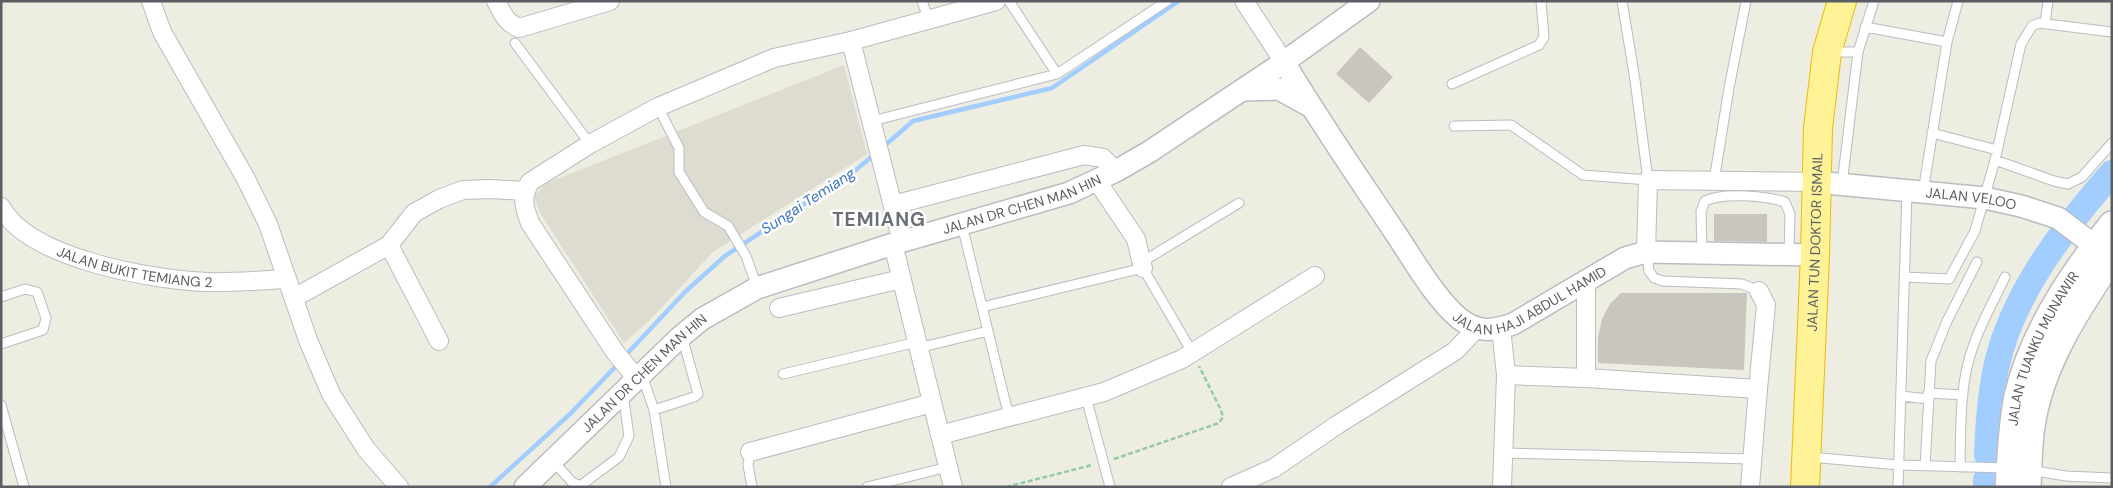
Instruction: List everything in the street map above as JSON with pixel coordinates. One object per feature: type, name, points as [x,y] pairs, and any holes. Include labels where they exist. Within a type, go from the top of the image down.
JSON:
[{"type":"highway","name":"JALAN TUN DOKTOR ISMAIL","points":[[1805,487],[1802,254],[1829,183],[1818,128],[1827,52],[1842,1]]},
{"type":"main road","name":"JALAN TUANKU MUNAWIR","points":[[2018,478],[2017,397],[2027,365],[2044,326],[2067,285],[2102,251],[2112,224]]},
{"type":"street","points":[[151,1],[162,32],[250,186],[268,224],[308,340],[331,394],[366,449],[399,487]]},
{"type":"street","points":[[496,1],[511,26],[519,28],[610,1]]},
{"type":"street","points":[[1244,1],[1284,62]]},
{"type":"street","name":"JALAN DR CHEN MAN HIN","points":[[525,487],[633,379],[702,319],[757,288],[897,243],[962,226],[1069,193],[1116,172],[1243,90],[1369,1]]},
{"type":"street","points":[[633,379],[530,223],[523,203],[525,191],[530,182],[590,144],[658,107],[774,58],[929,21],[992,2]]},
{"type":"street","points":[[1310,106],[1303,77],[1304,66],[1319,37]]},
{"type":"street","points":[[851,41],[893,205],[901,279],[953,487]]},
{"type":"street","name":"JALAN HAJI ABDUL HAMID","points":[[1284,62],[1310,106],[1426,278],[1460,319],[1477,328],[1495,330],[1513,324],[1625,258],[1646,252],[1802,254]]},
{"type":"street","points":[[1243,90],[1279,89],[1310,106]]},
{"type":"street","points":[[893,205],[1084,155],[1102,158],[1116,172]]},
{"type":"street","points":[[1646,252],[1648,180],[1829,183]]},
{"type":"street","points":[[1097,181],[1136,239],[1142,265]]},
{"type":"street","name":"JALAN VELOO","points":[[1829,183],[1985,198],[2042,212],[2058,218],[2102,251]]},
{"type":"street","points":[[294,298],[389,245],[414,213],[439,199],[463,190],[525,191]]},
{"type":"street","name":"JALAN BUKIT TEMIANG 2","points":[[1,207],[6,216],[32,238],[66,254],[128,272],[169,279],[209,282],[287,279]]},
{"type":"street","points":[[389,245],[438,341]]},
{"type":"street","points":[[940,436],[1104,392],[1192,352],[1316,276]]},
{"type":"street","points":[[779,308],[901,279]]},
{"type":"street","points":[[1586,280],[1586,378]]},
{"type":"street","points":[[1750,487],[1766,305],[1759,291]]},
{"type":"street","points":[[1231,487],[1274,468],[1337,425],[1455,351],[1477,328]]},
{"type":"street","points":[[1501,328],[1506,375],[1502,487]]},
{"type":"street","points":[[1506,375],[1758,389]]},
{"type":"street","points":[[750,452],[932,404]]},
{"type":"street","points":[[1261,487],[1274,468]]},
{"type":"lane","points":[[922,1],[929,21]]},
{"type":"lane","points":[[1009,1],[1057,74]]},
{"type":"lane","points":[[872,121],[1057,74],[1167,1]]},
{"type":"lane","points":[[1452,84],[1539,45],[1544,37],[1541,1]]},
{"type":"lane","points":[[1454,126],[1511,125],[1583,175],[1648,180],[1635,80],[1622,1]]},
{"type":"lane","points":[[1714,181],[1729,88],[1746,1]]},
{"type":"lane","points":[[1829,183],[1858,52],[1874,1]]},
{"type":"lane","points":[[1898,487],[1904,277],[1915,191],[1932,133],[1947,42],[1958,1]]},
{"type":"lane","points":[[2044,24],[2048,1]]},
{"type":"lane","points":[[1904,277],[1950,279],[1975,231],[1995,160],[2021,44],[2032,26],[2039,23],[2112,32]]},
{"type":"lane","points":[[1865,28],[1947,42]]},
{"type":"lane","points":[[515,42],[590,144]]},
{"type":"lane","points":[[1827,52],[1858,52]]},
{"type":"lane","points":[[658,107],[679,148],[679,172],[704,212],[728,226],[746,256],[757,288]]},
{"type":"lane","points":[[1932,133],[1997,150]]},
{"type":"lane","points":[[1995,160],[2054,181],[2068,184],[2082,177],[2112,143]]},
{"type":"lane","points":[[1702,252],[1701,211],[1705,201],[1716,196],[1775,199],[1785,202],[1802,254]]},
{"type":"lane","points":[[982,307],[1142,265],[1239,203]]},
{"type":"lane","points":[[962,226],[1009,417]]},
{"type":"lane","points":[[1646,252],[1649,271],[1654,278],[1742,284],[1759,291]]},
{"type":"lane","points":[[1925,466],[1931,361],[1947,321],[1977,262]]},
{"type":"lane","points":[[1142,265],[1192,352]]},
{"type":"lane","points":[[1960,467],[1963,395],[1974,344],[2005,277]]},
{"type":"lane","points":[[1,297],[25,289],[37,292],[46,318],[43,330],[1,344]]},
{"type":"lane","points":[[783,374],[988,331]]},
{"type":"lane","points":[[654,410],[694,398],[698,394],[682,336]]},
{"type":"lane","points":[[633,379],[654,410],[666,487]]},
{"type":"lane","points":[[553,460],[572,482],[580,486],[618,457],[629,436],[633,379]]},
{"type":"lane","points":[[1901,396],[1963,395]]},
{"type":"lane","points":[[1086,397],[1110,487]]},
{"type":"lane","points":[[1,405],[24,487]]},
{"type":"lane","points":[[750,452],[748,465],[752,487]]},
{"type":"lane","points":[[1502,453],[1752,459]]},
{"type":"lane","points":[[1806,457],[1899,465],[1960,467],[2018,478],[2066,476],[2112,478]]},
{"type":"lane","points":[[867,487],[948,467]]},
{"type":"path","points":[[1006,487],[1104,462],[1219,423],[1223,417],[1221,410],[1192,352]]},
{"type":"shaded area","points":[[844,65],[867,154],[713,252],[651,319],[624,343],[540,213],[534,196],[547,183]]},
{"type":"building","points":[[1360,47],[1393,77],[1369,103],[1336,74]]},
{"type":"building","points":[[1714,214],[1767,214],[1767,242],[1714,241]]},
{"type":"building","points":[[1621,293],[1747,293],[1744,370],[1598,363],[1598,337],[1602,319],[1610,304]]},
{"type":"waterway","name":"Sungai Temiang","points":[[883,147],[913,121],[1052,88],[1179,1]]},
{"type":"waterway","name":"Sungai Temiang","points":[[624,357],[686,291],[725,256],[857,169],[875,154]]},
{"type":"waterway","name":"Sungai Temiang","points":[[1987,455],[1992,390],[1996,368],[2014,314],[2027,289],[2058,240],[2112,173]]},
{"type":"waterway","name":"Sungai Temiang","points":[[490,487],[570,414],[619,363]]},
{"type":"waterway","name":"Sungai Temiang","points":[[1986,480],[1986,487]]},
{"type":"district","name":"TEMIANG","points":[[879,219]]}]
